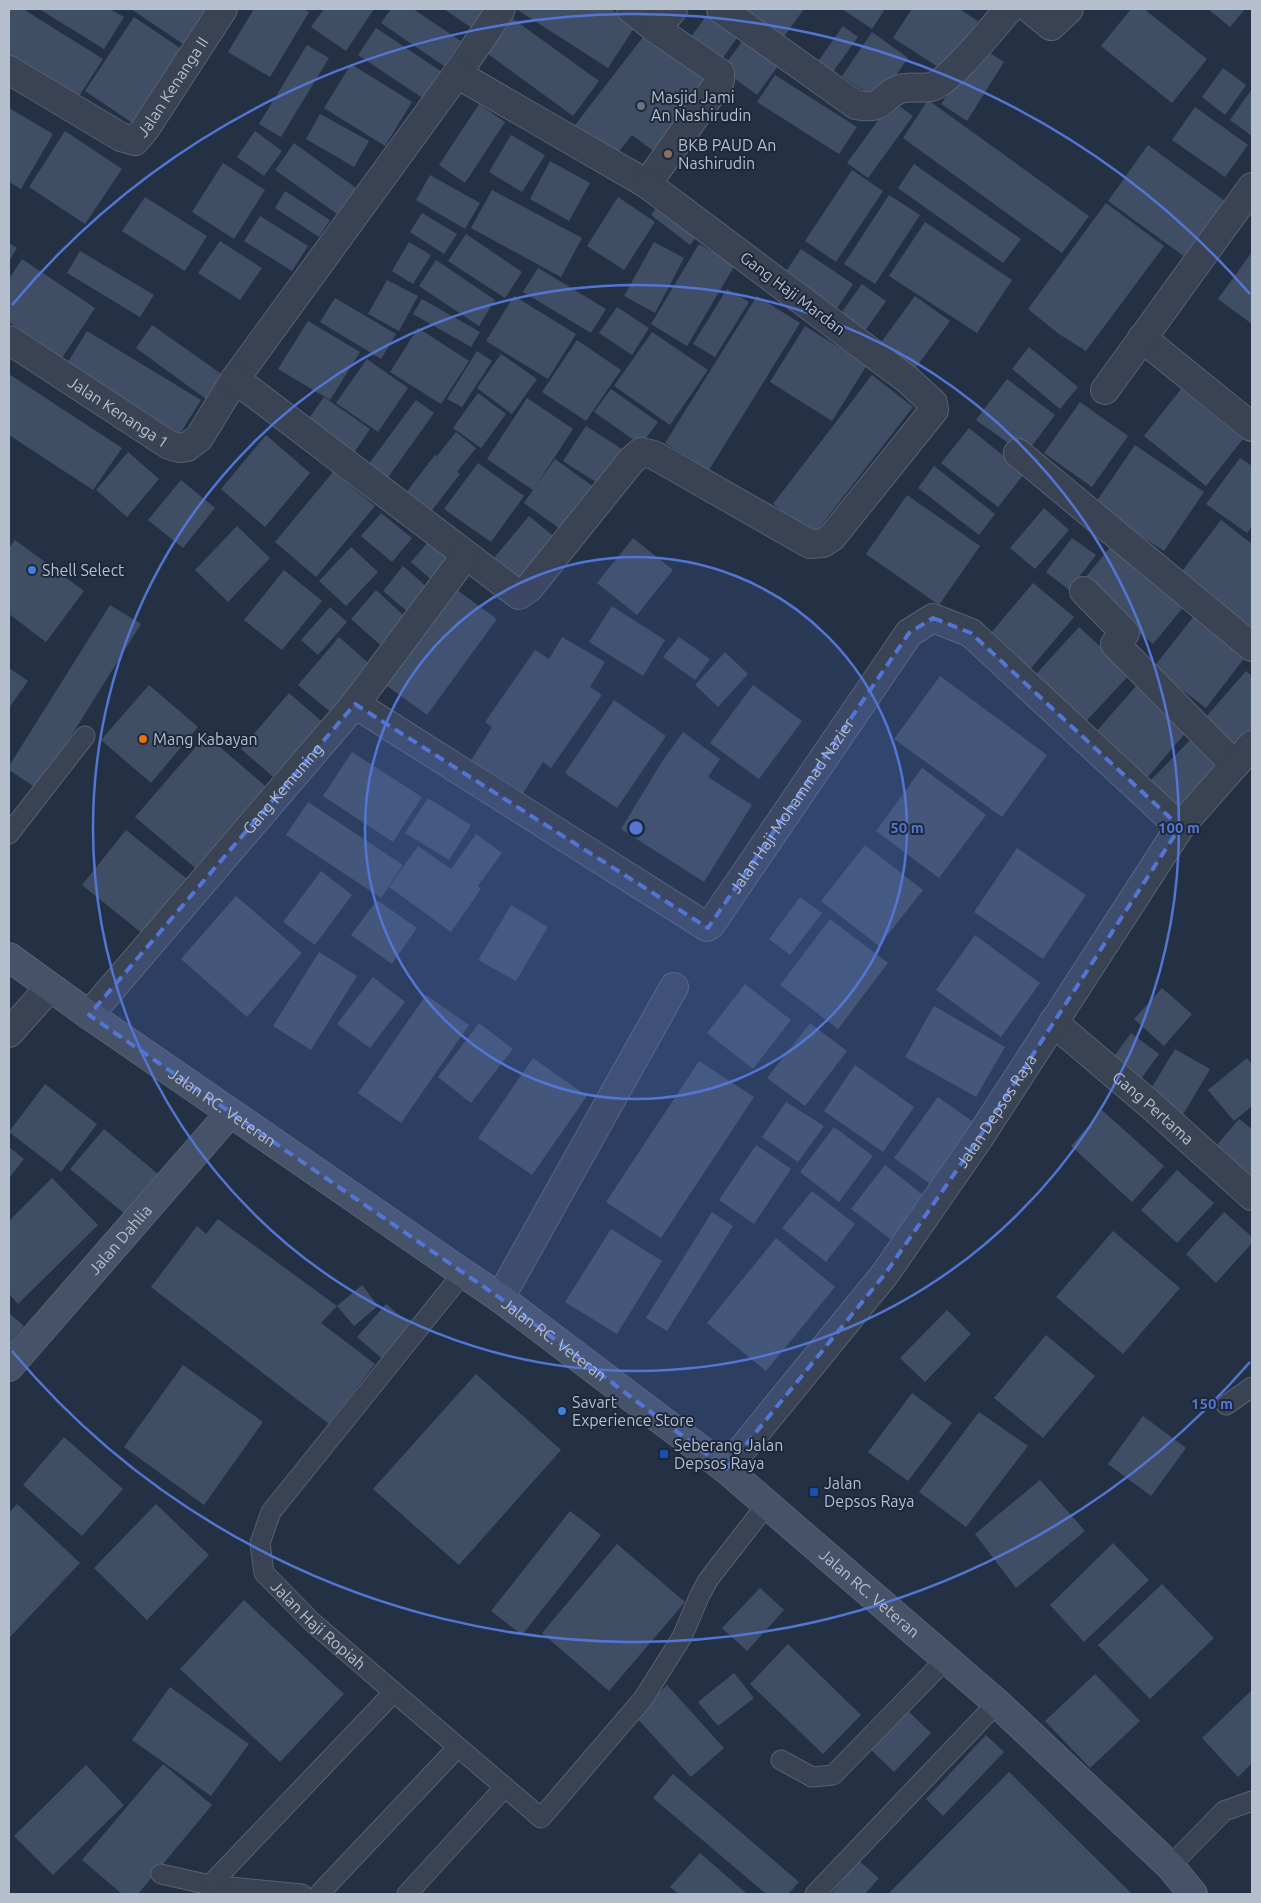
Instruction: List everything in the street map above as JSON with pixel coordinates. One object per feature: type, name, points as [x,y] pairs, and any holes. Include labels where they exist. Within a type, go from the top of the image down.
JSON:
[{"type":"main road","name":"Jalan RC. Veteran","points":[[9,957],[50,988],[500,1298],[726,1469],[997,1703],[1181,1885]]},
{"type":"main road","name":"Jalan Dahlia","points":[[9,1367],[230,1113]]},
{"type":"street","name":"Jalan Kenanga II","points":[[9,70],[121,137],[135,141],[145,129],[223,9]]},
{"type":"street","name":"Jalan Kenanga 1","points":[[9,340],[169,446],[187,447],[198,438],[235,379],[457,74],[500,9]]},
{"type":"street","points":[[631,9],[665,19],[720,73],[721,77],[720,82],[647,184]]},
{"type":"street","points":[[722,9],[856,105],[870,108],[883,102],[899,90],[931,87],[946,79],[1009,9]]},
{"type":"street","points":[[1030,9],[1051,26],[1069,9]]},
{"type":"street","name":"Gang Haji Mardan","points":[[457,74],[647,184],[908,380],[935,407],[832,537],[823,543],[810,544],[654,455],[644,452],[639,453],[631,461],[529,588],[521,594],[516,593],[466,555]]},
{"type":"street","points":[[1105,390],[1252,186]]},
{"type":"street","points":[[1142,338],[1252,426]]},
{"type":"street","points":[[235,379],[466,555]]},
{"type":"street","points":[[1018,453],[1252,647]]},
{"type":"street","name":"Gang Kemuning","points":[[89,1015],[355,704],[466,555]]},
{"type":"street","points":[[1084,591],[1125,633],[1115,644],[1244,755]]},
{"type":"street","name":"Jalan Haji Mohammad Nazier","points":[[355,704],[707,927],[909,633],[933,618],[971,633],[1180,827]]},
{"type":"street","name":"Jalan Depsos Raya","points":[[726,1469],[885,1274],[979,1138],[1180,827],[1244,755]]},
{"type":"street","points":[[500,1298],[674,987]]},
{"type":"street","points":[[9,1033],[50,988]]},
{"type":"street","name":"Gang Pertama","points":[[1053,1022],[1152,1106],[1252,1196]]},
{"type":"lane","points":[[9,834],[85,736]]},
{"type":"lane","name":"Jalan Haji Ropiah","points":[[463,1274],[271,1512],[260,1543],[264,1574],[312,1622],[542,1818],[643,1699],[682,1638],[699,1597],[723,1559],[768,1504]]},
{"type":"lane","points":[[1226,1405],[1252,1387]]},
{"type":"lane","points":[[781,1760],[812,1776],[833,1775],[947,1658]]},
{"type":"lane","points":[[210,1885],[394,1692]]},
{"type":"lane","points":[[815,1894],[997,1703]]},
{"type":"lane","points":[[319,1894],[458,1747]]},
{"type":"lane","points":[[407,1894],[505,1787]]},
{"type":"lane","points":[[1181,1885],[1224,1811],[1252,1801]]},
{"type":"lane","points":[[161,1874],[210,1885],[302,1894]]},
{"type":"highlighted area","points":[[933,618],[971,633],[1180,827],[979,1138],[885,1274],[726,1469],[500,1298],[89,1015],[355,704],[708,928],[909,633]]},
{"type":"building","points":[[9,9],[23,9],[103,59],[74,104],[9,63]]},
{"type":"building","points":[[39,9],[110,9],[124,17],[104,49]]},
{"type":"building","points":[[131,9],[211,9],[186,46]]},
{"type":"building","points":[[254,9],[304,9],[309,12],[270,77],[228,52]]},
{"type":"building","points":[[324,9],[374,9],[346,51],[311,27]]},
{"type":"building","points":[[391,9],[413,9],[461,41],[444,66],[381,23]]},
{"type":"building","points":[[444,9],[491,9],[476,31]]},
{"type":"building","points":[[516,9],[611,9],[636,25],[608,68]]},
{"type":"building","points":[[728,9],[804,9],[778,45]]},
{"type":"building","points":[[842,9],[885,9],[872,29]]},
{"type":"building","points":[[912,9],[959,9],[978,21],[946,72],[893,38]]},
{"type":"building","points":[[1131,9],[1144,9],[1207,59],[1172,103],[1101,46]]},
{"type":"building","points":[[1208,9],[1245,9],[1230,27]]},
{"type":"building","points":[[709,12],[740,34],[719,63],[688,41]]},
{"type":"building","points":[[509,16],[599,81],[573,116],[484,51]]},
{"type":"building","points":[[134,17],[186,52],[137,126],[85,91]]},
{"type":"building","points":[[843,26],[858,37],[827,80],[812,70]]},
{"type":"building","points":[[376,28],[442,72],[424,99],[358,55]]},
{"type":"building","points":[[872,32],[908,58],[878,101],[842,76]]},
{"type":"building","name":"Masjid Jami An Nashirudin","points":[[646,33],[711,83],[656,153],[632,135],[612,160],[572,129]]},
{"type":"building","points":[[743,40],[778,66],[757,95],[722,69]]},
{"type":"building","points":[[307,45],[329,58],[281,137],[259,124]]},
{"type":"building","points":[[979,46],[1004,62],[967,121],[941,104]]},
{"type":"building","points":[[351,64],[412,102],[385,146],[324,108]]},
{"type":"building","points":[[1223,68],[1246,85],[1225,115],[1202,97]]},
{"type":"building","points":[[775,75],[857,127],[839,154],[757,102]]},
{"type":"building","points":[[1252,89],[1252,136],[1230,120]]},
{"type":"building","points":[[928,100],[1089,216],[1062,253],[903,138]]},
{"type":"building","points":[[892,101],[913,116],[868,178],[847,163]]},
{"type":"building","points":[[479,104],[505,122],[465,183],[439,165]]},
{"type":"building","points":[[1195,107],[1248,145],[1225,177],[1172,140]]},
{"type":"building","points":[[9,108],[53,134],[21,189],[9,182]]},
{"type":"building","points":[[320,114],[369,141],[354,167],[306,139]]},
{"type":"building","points":[[65,131],[122,169],[85,224],[29,187]]},
{"type":"building","points":[[255,131],[282,151],[264,176],[237,157]]},
{"type":"building","points":[[511,135],[545,155],[522,192],[489,172]]},
{"type":"building","points":[[294,143],[356,188],[337,214],[275,170]]},
{"type":"building","points":[[1148,145],[1226,202],[1185,257],[1108,201]]},
{"type":"building","points":[[550,161],[590,183],[569,221],[530,199]]},
{"type":"building","points":[[223,163],[265,190],[234,239],[192,212]]},
{"type":"building","points":[[914,164],[1021,239],[1003,263],[898,188]]},
{"type":"building","points":[[852,170],[883,191],[836,262],[805,241]]},
{"type":"building","points":[[430,175],[480,203],[465,229],[416,200]]},
{"type":"building","points":[[492,190],[582,238],[561,277],[471,228]]},
{"type":"building","points":[[285,191],[330,220],[319,237],[275,208]]},
{"type":"building","points":[[889,195],[920,215],[875,284],[844,264]]},
{"type":"building","points":[[145,197],[207,236],[185,271],[122,231]]},
{"type":"building","points":[[618,197],[655,222],[624,270],[587,246]]},
{"type":"building","points":[[662,200],[702,230],[690,245],[651,215]]},
{"type":"building","points":[[1106,203],[1164,246],[1086,351],[1059,334],[1028,309]]},
{"type":"building","points":[[422,213],[457,234],[444,254],[410,232]]},
{"type":"building","points":[[260,216],[308,246],[292,271],[244,241]]},
{"type":"building","points":[[925,222],[1012,280],[977,333],[889,276]]},
{"type":"building","points":[[466,234],[522,272],[505,298],[448,261]]},
{"type":"building","points":[[220,241],[262,268],[240,300],[198,273]]},
{"type":"building","points":[[409,242],[431,255],[413,284],[392,271]]},
{"type":"building","points":[[654,242],[684,258],[655,313],[624,296]]},
{"type":"building","points":[[9,243],[17,248],[9,261]]},
{"type":"building","points":[[699,244],[735,265],[687,346],[651,324]]},
{"type":"building","points":[[801,249],[853,284],[834,313],[781,279]]},
{"type":"building","points":[[80,251],[154,295],[140,317],[67,273]]},
{"type":"building","points":[[1252,252],[1252,324],[1218,299]]},
{"type":"building","points":[[22,259],[95,308],[62,358],[9,322],[9,279]]},
{"type":"building","points":[[436,260],[495,300],[479,326],[419,286]]},
{"type":"building","points":[[538,268],[606,309],[591,333],[523,292]]},
{"type":"building","points":[[387,280],[418,296],[399,331],[368,314]]},
{"type":"building","points":[[862,284],[886,301],[860,338],[836,320]]},
{"type":"building","points":[[727,289],[749,302],[715,357],[693,344]]},
{"type":"building","points":[[514,296],[576,334],[548,379],[486,341]]},
{"type":"building","points":[[757,296],[800,323],[709,470],[665,443]]},
{"type":"building","points":[[915,296],[950,321],[909,377],[874,352]]},
{"type":"building","points":[[335,298],[396,334],[381,359],[320,322]]},
{"type":"building","points":[[422,299],[480,332],[471,347],[413,314]]},
{"type":"building","points":[[617,307],[649,328],[632,355],[599,333]]},
{"type":"building","points":[[308,321],[360,352],[330,400],[278,369]]},
{"type":"building","points":[[152,325],[223,375],[206,399],[136,348]]},
{"type":"building","points":[[805,326],[867,365],[832,421],[770,382]]},
{"type":"building","points":[[418,328],[469,361],[441,404],[390,372]]},
{"type":"building","points":[[87,331],[201,400],[178,437],[65,367]]},
{"type":"building","points":[[652,332],[708,370],[670,425],[614,386]]},
{"type":"building","points":[[577,340],[621,370],[586,421],[542,392]]},
{"type":"building","points":[[1029,347],[1078,387],[1060,409],[1012,369]]},
{"type":"building","points":[[477,351],[492,361],[462,407],[447,399]]},
{"type":"building","points":[[501,354],[537,379],[512,414],[477,388]]},
{"type":"building","points":[[367,359],[408,388],[378,432],[336,403]]},
{"type":"building","points":[[9,374],[122,448],[93,490],[9,435]]},
{"type":"building","points":[[872,375],[913,407],[813,536],[773,504]]},
{"type":"building","points":[[1007,379],[1055,415],[1025,455],[976,420]]},
{"type":"building","points":[[611,389],[658,422],[641,445],[594,412]]},
{"type":"building","points":[[1181,389],[1243,439],[1206,486],[1144,436]]},
{"type":"building","points":[[478,393],[506,414],[481,448],[453,428]]},
{"type":"building","points":[[324,397],[370,429],[352,456],[305,424]]},
{"type":"building","points":[[527,398],[573,429],[535,487],[555,459],[598,490],[567,534],[524,503],[533,490],[487,459]]},
{"type":"building","points":[[416,400],[434,413],[384,483],[365,469]]},
{"type":"building","points":[[1080,402],[1128,436],[1092,487],[1044,453]]},
{"type":"building","points":[[586,426],[628,453],[605,488],[563,461]]},
{"type":"building","points":[[969,428],[1025,473],[998,507],[941,463]]},
{"type":"building","points":[[456,432],[476,448],[457,472],[460,474],[426,518],[401,499],[435,455],[437,456]]},
{"type":"building","points":[[266,435],[310,473],[265,527],[221,489]]},
{"type":"building","points":[[1135,445],[1204,492],[1164,551],[1094,505]]},
{"type":"building","points":[[128,452],[159,479],[127,517],[96,490]]},
{"type":"building","points":[[1240,458],[1252,466],[1252,526],[1247,533],[1206,504]]},
{"type":"building","points":[[478,463],[524,496],[491,542],[444,509]]},
{"type":"building","points":[[934,466],[995,514],[979,535],[918,488]]},
{"type":"building","points":[[333,472],[375,506],[316,577],[275,542]]},
{"type":"building","points":[[181,480],[215,508],[183,548],[148,520]]},
{"type":"building","points":[[907,495],[980,546],[939,605],[866,554]]},
{"type":"building","points":[[1044,508],[1069,530],[1035,569],[1010,548]]},
{"type":"building","points":[[381,513],[412,538],[392,562],[361,536]]},
{"type":"building","points":[[529,516],[558,540],[518,588],[489,564]]},
{"type":"building","points":[[1221,520],[1252,544],[1252,631],[1179,575]]},
{"type":"building","points":[[237,526],[270,558],[228,602],[195,570]]},
{"type":"building","points":[[633,538],[673,570],[637,615],[597,583]]},
{"type":"building","points":[[1072,538],[1096,555],[1069,590],[1046,572]]},
{"type":"building","name":"Shell Select","points":[[15,540],[84,591],[46,642],[9,614],[9,548]]},
{"type":"building","points":[[1116,540],[1190,599],[1153,644],[1080,584]]},
{"type":"building","points":[[429,541],[454,563],[435,583],[411,562]]},
{"type":"building","points":[[351,547],[378,572],[346,606],[319,581]]},
{"type":"building","points":[[403,566],[428,588],[408,612],[383,591]]},
{"type":"building","points":[[284,570],[322,601],[282,650],[244,620]]},
{"type":"building","points":[[1033,583],[1074,617],[1027,673],[986,639]]},
{"type":"building","points":[[453,587],[497,619],[427,715],[383,683]]},
{"type":"building","points":[[376,590],[411,622],[386,650],[351,619]]},
{"type":"building","points":[[110,605],[141,624],[38,789],[9,770],[9,766]]},
{"type":"building","points":[[612,606],[665,640],[643,676],[589,642]]},
{"type":"building","points":[[330,607],[347,622],[318,655],[301,640]]},
{"type":"building","points":[[1194,616],[1246,656],[1206,708],[1153,668]]},
{"type":"building","points":[[1079,627],[1130,674],[1078,730],[1028,683]]},
{"type":"building","points":[[339,637],[374,668],[334,715],[298,685]]},
{"type":"building","points":[[562,637],[605,662],[590,687],[602,695],[551,768],[543,762],[520,798],[468,765],[492,727],[485,722],[535,650],[549,659]]},
{"type":"building","points":[[679,637],[710,659],[695,680],[663,657]]},
{"type":"building","points":[[725,652],[748,674],[718,707],[695,685]]},
{"type":"building","points":[[9,668],[28,681],[9,708]]},
{"type":"building","points":[[1246,671],[1252,676],[1252,741],[1238,758],[1199,725]]},
{"type":"building","points":[[940,676],[1047,755],[1002,817],[894,739]]},
{"type":"building","points":[[149,685],[198,727],[151,783],[101,740]]},
{"type":"building","points":[[753,685],[802,721],[759,779],[710,743]]},
{"type":"building","points":[[1137,685],[1188,730],[1140,786],[1088,741]]},
{"type":"building","points":[[289,693],[327,726],[279,782],[241,749]]},
{"type":"building","points":[[614,700],[666,736],[617,808],[565,773]]},
{"type":"building","points":[[683,732],[720,759],[708,777],[752,805],[704,882],[621,829],[663,760]]},
{"type":"building","points":[[206,735],[270,790],[200,872],[135,817]]},
{"type":"building","points":[[1195,735],[1226,772],[1182,817],[1147,784]]},
{"type":"building","points":[[352,752],[422,797],[393,842],[323,796]]},
{"type":"building","points":[[922,768],[986,815],[939,878],[876,831]]},
{"type":"building","points":[[428,798],[471,825],[449,860],[405,833]]},
{"type":"building","points":[[308,802],[403,865],[381,898],[286,835]]},
{"type":"building","points":[[126,830],[187,879],[143,934],[82,885]]},
{"type":"building","points":[[476,834],[502,853],[478,886],[481,889],[451,932],[389,887],[418,846],[451,869]]},
{"type":"building","points":[[865,845],[923,890],[879,946],[821,901]]},
{"type":"building","points":[[1017,848],[1086,895],[1043,959],[974,912]]},
{"type":"building","points":[[321,871],[352,895],[315,945],[283,922]]},
{"type":"building","points":[[236,896],[302,953],[247,1017],[181,959]]},
{"type":"building","points":[[800,897],[822,913],[790,955],[769,939]]},
{"type":"building","points":[[377,900],[417,928],[392,964],[351,935]]},
{"type":"building","points":[[511,905],[548,927],[516,981],[478,960]]},
{"type":"building","points":[[830,919],[888,963],[838,1029],[780,985]]},
{"type":"building","points":[[975,935],[1040,983],[1001,1037],[936,990]]},
{"type":"building","points":[[319,952],[357,976],[311,1050],[273,1026]]},
{"type":"building","points":[[373,977],[405,1002],[370,1048],[337,1024]]},
{"type":"building","points":[[745,984],[791,1020],[753,1069],[707,1033]]},
{"type":"building","points":[[1162,988],[1192,1014],[1164,1046],[1134,1019]]},
{"type":"building","points":[[426,995],[469,1025],[401,1123],[358,1093]]},
{"type":"building","points":[[934,1006],[1005,1047],[976,1097],[905,1057]]},
{"type":"building","points":[[479,1023],[513,1049],[471,1103],[438,1077]]},
{"type":"building","points":[[810,1023],[847,1051],[805,1106],[767,1078]]},
{"type":"building","points":[[1131,1033],[1159,1054],[1138,1083],[1109,1063]]},
{"type":"building","points":[[1175,1049],[1210,1069],[1181,1118],[1146,1097]]},
{"type":"building","points":[[533,1058],[587,1096],[532,1175],[478,1138]]},
{"type":"building","points":[[1247,1058],[1252,1064],[1252,1106],[1234,1121],[1208,1090]]},
{"type":"building","points":[[699,1061],[754,1097],[661,1238],[606,1202]]},
{"type":"building","points":[[855,1065],[914,1107],[883,1152],[824,1111]]},
{"type":"building","points":[[45,1084],[97,1124],[61,1172],[9,1132]]},
{"type":"building","points":[[938,1097],[983,1129],[940,1191],[894,1158]]},
{"type":"building","points":[[786,1102],[824,1126],[798,1162],[762,1137]]},
{"type":"building","points":[[1102,1110],[1164,1166],[1132,1202],[1071,1146]]},
{"type":"building","points":[[1239,1119],[1252,1129],[1252,1186],[1211,1152]]},
{"type":"building","points":[[834,1127],[873,1156],[839,1202],[800,1172]]},
{"type":"building","points":[[104,1129],[164,1179],[131,1219],[70,1169]]},
{"type":"building","points":[[756,1145],[791,1169],[754,1224],[719,1200]]},
{"type":"building","points":[[9,1147],[24,1159],[9,1178]]},
{"type":"building","points":[[885,1165],[927,1198],[893,1241],[851,1209]]},
{"type":"building","points":[[1177,1170],[1214,1203],[1177,1243],[1141,1210]]},
{"type":"building","points":[[52,1178],[98,1225],[18,1304],[9,1294],[9,1221]]},
{"type":"building","points":[[812,1191],[855,1224],[826,1262],[782,1228]]},
{"type":"building","points":[[712,1212],[733,1226],[667,1331],[646,1318]]},
{"type":"building","points":[[1224,1212],[1252,1237],[1252,1243],[1216,1283],[1186,1254]]},
{"type":"building","points":[[218,1219],[337,1306],[321,1323],[375,1364],[329,1424],[151,1287],[197,1226],[206,1234]]},
{"type":"building","points":[[611,1229],[662,1261],[617,1334],[565,1302]]},
{"type":"building","points":[[1113,1231],[1180,1288],[1123,1354],[1056,1297]]},
{"type":"building","points":[[776,1238],[835,1287],[766,1371],[707,1323]]},
{"type":"building","points":[[362,1285],[378,1306],[354,1326],[337,1306]]},
{"type":"building","points":[[386,1304],[416,1329],[386,1362],[357,1337]]},
{"type":"building","points":[[947,1310],[971,1334],[925,1382],[900,1358]]},
{"type":"building","points":[[9,1313],[24,1326],[9,1344]]},
{"type":"building","points":[[1046,1335],[1095,1376],[1043,1438],[994,1398]]},
{"type":"building","points":[[183,1365],[263,1422],[204,1505],[124,1447]]},
{"type":"building","points":[[476,1374],[561,1450],[459,1565],[373,1489]]},
{"type":"building","points":[[912,1393],[952,1423],[908,1481],[868,1452]]},
{"type":"building","points":[[979,1412],[1028,1446],[966,1527],[919,1492]]},
{"type":"building","points":[[1143,1416],[1186,1448],[1151,1496],[1108,1464]]},
{"type":"building","points":[[64,1437],[123,1489],[82,1536],[23,1485]]},
{"type":"building","points":[[1040,1480],[1085,1531],[1016,1588],[975,1534]]},
{"type":"building","points":[[17,1504],[80,1563],[9,1638],[9,1513]]},
{"type":"building","points":[[156,1504],[209,1555],[147,1620],[94,1568]]},
{"type":"building","points":[[570,1511],[601,1535],[522,1635],[491,1611]]},
{"type":"building","points":[[1113,1543],[1149,1580],[1084,1642],[1050,1605]]},
{"type":"building","points":[[617,1544],[685,1602],[609,1691],[542,1633]]},
{"type":"building","points":[[1162,1584],[1214,1638],[1150,1699],[1098,1645]]},
{"type":"building","points":[[760,1588],[784,1610],[747,1651],[722,1628]]},
{"type":"building","points":[[244,1600],[344,1694],[280,1762],[180,1669]]},
{"type":"building","points":[[788,1644],[861,1715],[823,1754],[750,1684]]},
{"type":"building","points":[[734,1673],[754,1698],[718,1726],[698,1702]]},
{"type":"building","points":[[1095,1674],[1140,1721],[1090,1768],[1045,1721]]},
{"type":"building","points":[[667,1685],[724,1748],[691,1777],[635,1716]]},
{"type":"building","points":[[170,1687],[249,1744],[211,1796],[132,1740]]},
{"type":"building","points":[[1252,1690],[1252,1763],[1238,1777],[1202,1738]]},
{"type":"building","points":[[903,1706],[931,1733],[894,1772],[866,1745]]},
{"type":"building","points":[[986,1735],[1004,1752],[943,1816],[926,1799]]},
{"type":"building","points":[[163,1764],[212,1805],[138,1894],[122,1894],[82,1860]]},
{"type":"building","points":[[86,1765],[124,1805],[53,1875],[14,1836]]},
{"type":"building","points":[[1009,1772],[1132,1894],[888,1894]]},
{"type":"building","points":[[673,1774],[799,1882],[788,1894],[766,1894],[653,1798]]},
{"type":"building","points":[[700,1853],[747,1894],[679,1894],[670,1887]]},
{"type":"building","points":[[859,1861],[879,1878],[865,1894],[831,1894]]},
{"type":"place","name":"Masjid Jami An Nashirudin","points":[[641,106]]},
{"type":"place","name":"BKB PAUD An Nashirudin","points":[[668,154]]},
{"type":"place","name":"Shell Select","points":[[32,570]]},
{"type":"place","name":"Mang Kabayan","points":[[143,739]]},
{"type":"place","name":"Savart Experience Store","points":[[562,1411]]},
{"type":"place","name":"Seberang Jalan Depsos Raya","points":[[664,1454]]},
{"type":"place","name":"Jalan Depsos Raya","points":[[814,1492]]}]
